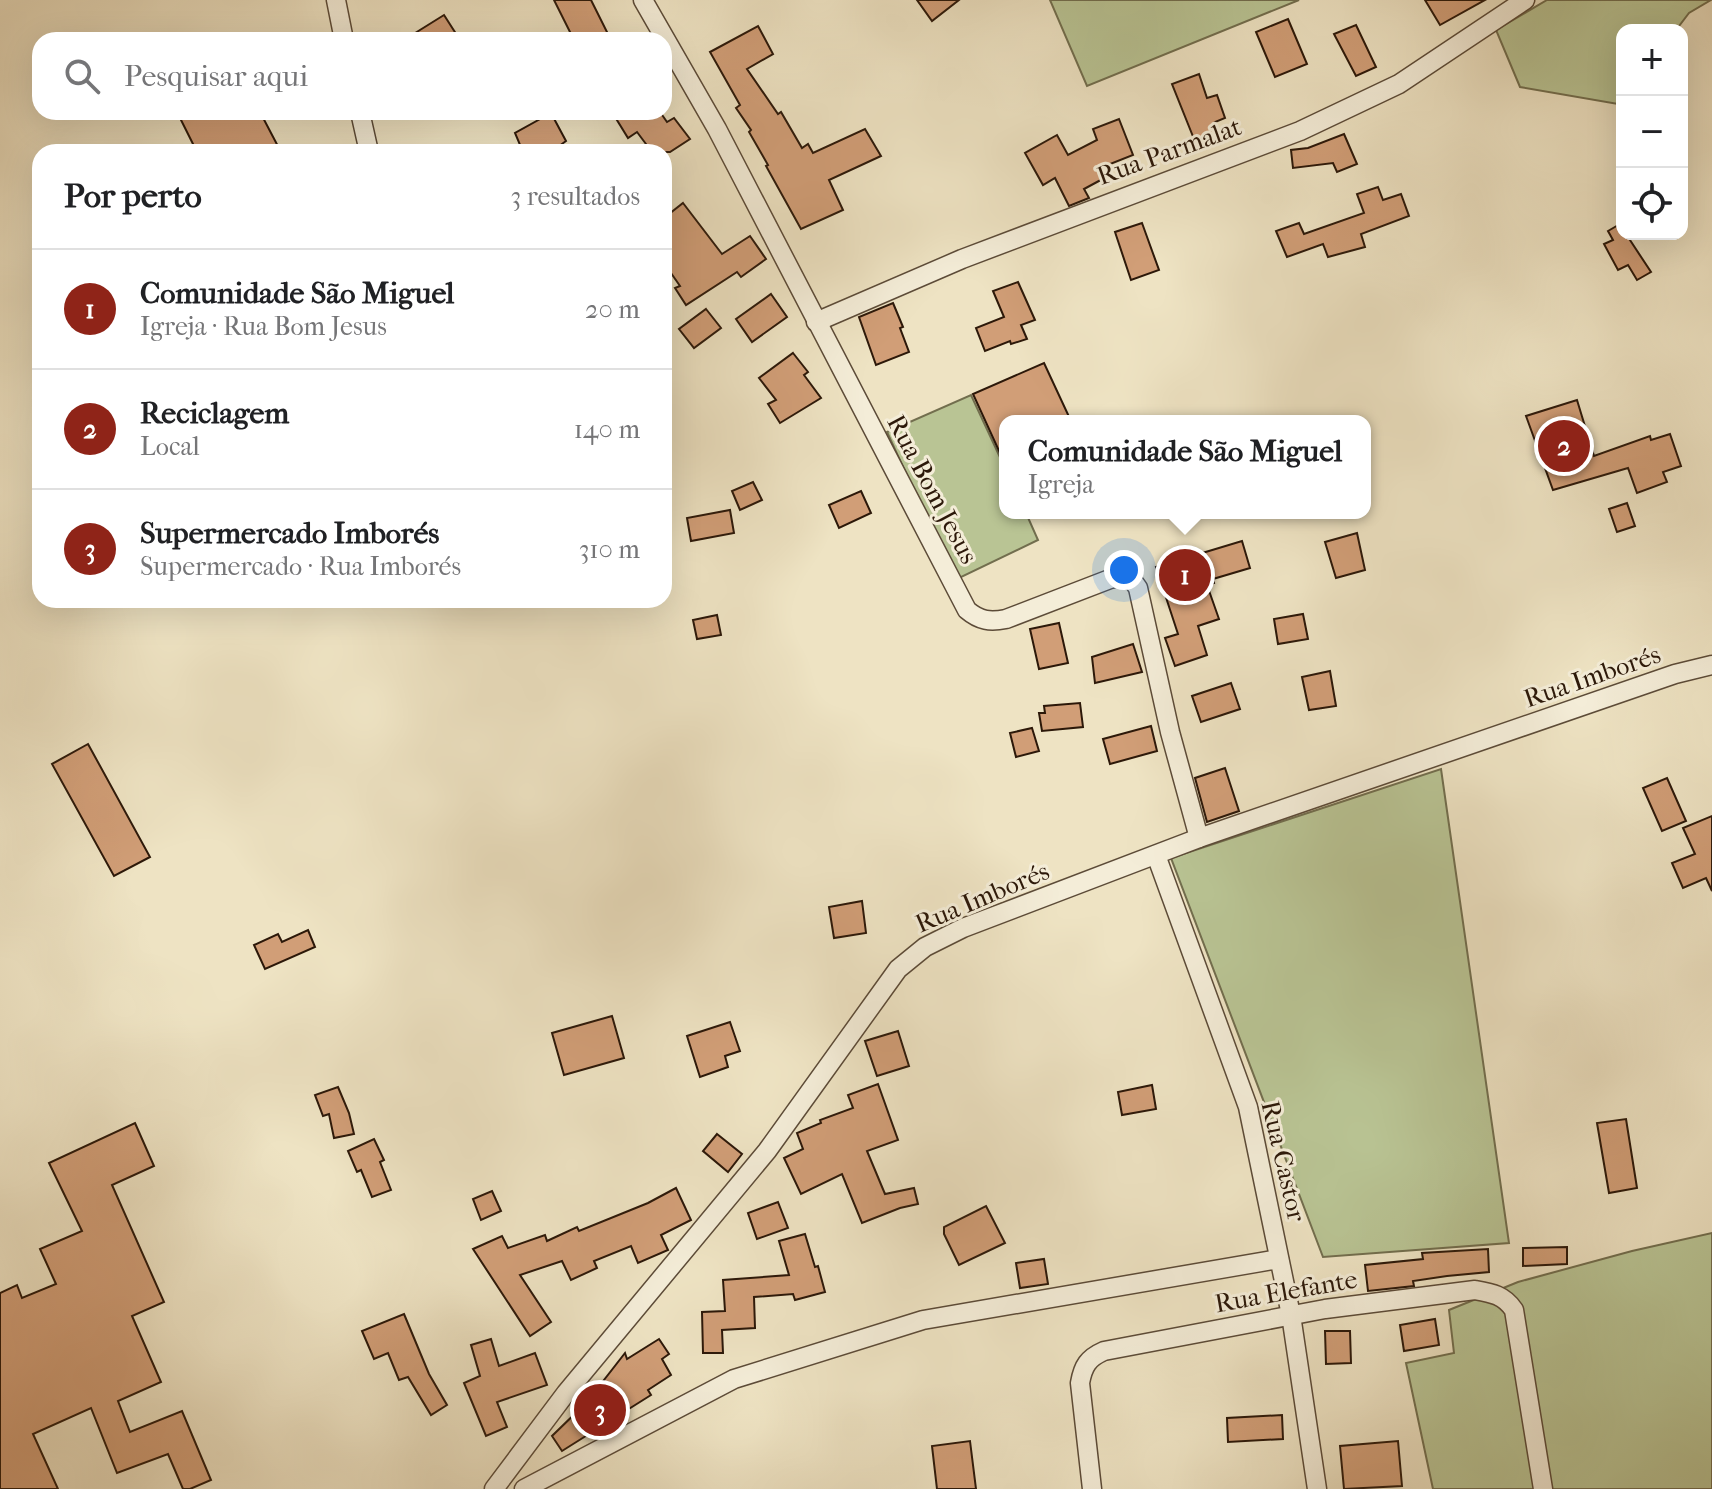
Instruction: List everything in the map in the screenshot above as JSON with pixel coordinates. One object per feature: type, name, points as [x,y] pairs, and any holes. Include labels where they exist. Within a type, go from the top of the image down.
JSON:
[{"type":"street","points":[[336,0],[342,32]]},
{"type":"street","name":"Rua Bom Jesus","points":[[643,0],[661,32]]},
{"type":"street","name":"Rua Parmalat","points":[[816,322],[990,247],[1300,131],[1347,110],[1399,84],[1525,0]]},
{"type":"street","name":"Rua Bom Jesus","points":[[672,51],[717,129],[967,610],[975,617],[994,621],[1110,579],[1120,577],[1133,581],[1138,588],[1170,732],[1199,838]]},
{"type":"street","points":[[362,120],[367,144]]},
{"type":"street","name":"Rua Imborés","points":[[494,1489],[566,1393],[767,1151],[898,969],[925,947],[963,928],[1199,838],[1619,693],[1712,665]]},
{"type":"street","name":"Rua Castor","points":[[1156,855],[1248,1107],[1291,1315],[1317,1489]]},
{"type":"street","points":[[524,1489],[734,1379],[909,1324],[1279,1259]]},
{"type":"street","name":"Rua Elefante","points":[[1092,1489],[1080,1383],[1082,1370],[1093,1356],[1104,1351],[1291,1315],[1475,1290],[1493,1293],[1507,1300],[1514,1310],[1543,1489]]},
{"type":"green space","points":[[1050,0],[1299,0],[1087,86]]},
{"type":"green space","points":[[1547,0],[1711,0],[1689,13],[1681,24],[1616,24],[1616,104],[1520,87],[1496,30]]},
{"type":"green space","points":[[971,395],[999,455],[999,519],[1029,519],[1038,540],[955,580],[887,432]]},
{"type":"green space","points":[[1441,769],[1509,1243],[1323,1257],[1171,858]]},
{"type":"green space","points":[[1712,1233],[1712,1489],[1433,1489],[1406,1363],[1454,1353],[1449,1310],[1518,1282]]},
{"type":"building","points":[[554,0],[591,0],[607,32],[570,32]]},
{"type":"building","points":[[917,0],[959,0],[932,21]]},
{"type":"building","points":[[1425,0],[1485,0],[1440,25]]},
{"type":"building","points":[[444,15],[455,32],[417,32]]},
{"type":"building","points":[[1288,19],[1307,64],[1275,77],[1256,32]]},
{"type":"building","points":[[1356,25],[1376,67],[1356,76],[1334,34]]},
{"type":"building","points":[[758,26],[773,54],[747,69],[778,114],[781,112],[802,148],[808,144],[813,153],[865,129],[881,156],[829,180],[843,210],[801,229],[766,166],[749,132],[751,130],[736,108],[740,105],[710,52]]},
{"type":"building","points":[[1199,74],[1207,98],[1217,95],[1225,118],[1215,122],[1219,134],[1196,144],[1172,84]]},
{"type":"building","points":[[674,118],[690,139],[672,151],[672,144],[646,144],[637,132],[628,138],[617,120],[667,122]]},
{"type":"building","points":[[1119,119],[1133,155],[1105,166],[1110,175],[1084,189],[1089,198],[1069,206],[1055,178],[1043,185],[1025,153],[1057,135],[1068,155],[1097,140],[1093,129]]},
{"type":"building","points":[[181,120],[264,120],[277,144],[193,144]]},
{"type":"building","points":[[538,120],[555,120],[566,141],[562,144],[520,144],[515,133]]},
{"type":"building","points":[[1344,134],[1357,164],[1337,172],[1333,163],[1293,168],[1291,150],[1308,148]]},
{"type":"building","points":[[1378,187],[1383,200],[1401,194],[1409,216],[1361,234],[1365,247],[1328,257],[1323,244],[1287,257],[1276,231],[1299,223],[1304,234],[1364,213],[1357,194]]},
{"type":"building","points":[[683,203],[722,254],[750,236],[766,259],[741,277],[737,272],[686,305],[675,288],[680,286],[672,274],[672,212]]},
{"type":"building","points":[[1142,223],[1159,270],[1131,280],[1115,232]]},
{"type":"building","points":[[1616,226],[1616,240],[1630,240],[1651,272],[1637,280],[1628,265],[1618,270],[1604,244],[1613,240],[1608,231]]},
{"type":"building","points":[[1018,282],[1035,320],[1021,325],[1027,339],[1011,344],[1010,341],[985,351],[976,328],[1004,317],[993,291]]},
{"type":"building","points":[[771,294],[787,317],[752,342],[736,319]]},
{"type":"building","points":[[893,303],[909,352],[876,365],[859,317]]},
{"type":"building","points":[[706,309],[721,328],[694,348],[679,329]]},
{"type":"building","points":[[793,353],[808,372],[804,375],[821,398],[780,423],[768,404],[776,400],[759,378]]},
{"type":"building","points":[[1044,363],[1068,415],[999,415],[999,451],[973,394]]},
{"type":"building","points":[[1577,400],[1594,456],[1650,436],[1651,440],[1670,434],[1681,466],[1663,472],[1667,482],[1637,493],[1628,468],[1553,490],[1526,416]]},
{"type":"building","points":[[753,482],[762,500],[740,510],[732,491]]},
{"type":"building","points":[[861,491],[871,513],[839,528],[829,505]]},
{"type":"building","points":[[1627,503],[1635,526],[1617,532],[1609,509]]},
{"type":"building","points":[[730,510],[734,533],[691,541],[687,518]]},
{"type":"building","points":[[1357,533],[1365,570],[1336,578],[1325,542]]},
{"type":"building","points":[[1242,541],[1250,568],[1213,579],[1214,583],[1207,585],[1219,619],[1198,626],[1207,655],[1175,666],[1165,638],[1178,634],[1156,567]]},
{"type":"building","points":[[1303,614],[1308,639],[1278,644],[1274,619]]},
{"type":"building","points":[[717,615],[721,635],[697,639],[693,620]]},
{"type":"building","points":[[1059,623],[1068,663],[1039,669],[1030,629]]},
{"type":"building","points":[[1133,644],[1142,672],[1095,683],[1092,657]]},
{"type":"building","points":[[1330,671],[1336,706],[1309,710],[1302,677]]},
{"type":"building","points":[[1231,683],[1240,709],[1201,722],[1192,696]]},
{"type":"building","points":[[1080,703],[1083,727],[1042,731],[1039,713],[1045,713],[1044,706]]},
{"type":"building","points":[[1151,726],[1157,751],[1110,764],[1103,739]]},
{"type":"building","points":[[1032,728],[1039,751],[1016,757],[1010,733]]},
{"type":"building","points":[[88,744],[150,857],[114,876],[52,764]]},
{"type":"building","points":[[1225,768],[1239,811],[1207,822],[1195,778]]},
{"type":"building","points":[[1667,778],[1686,821],[1662,831],[1643,788]]},
{"type":"building","points":[[1712,816],[1712,891],[1706,878],[1683,888],[1672,863],[1695,854],[1683,828]]},
{"type":"building","points":[[862,901],[866,933],[834,938],[829,907]]},
{"type":"building","points":[[308,930],[315,947],[265,969],[254,945],[278,934],[282,942]]},
{"type":"building","points":[[612,1016],[624,1058],[564,1075],[552,1033]]},
{"type":"building","points":[[730,1022],[740,1051],[725,1056],[728,1067],[700,1077],[687,1036]]},
{"type":"building","points":[[898,1031],[909,1066],[877,1076],[865,1041]]},
{"type":"building","points":[[878,1084],[898,1140],[867,1151],[885,1194],[914,1188],[918,1204],[862,1223],[842,1174],[801,1194],[784,1158],[803,1149],[797,1133],[821,1123],[820,1120],[853,1108],[848,1095]]},
{"type":"building","points":[[1152,1085],[1156,1109],[1122,1115],[1118,1092]]},
{"type":"building","points":[[338,1087],[354,1134],[334,1138],[329,1114],[323,1116],[315,1095]]},
{"type":"building","points":[[1626,1119],[1637,1188],[1609,1193],[1597,1123]]},
{"type":"building","points":[[135,1123],[154,1166],[112,1185],[164,1302],[132,1316],[161,1382],[118,1401],[130,1432],[182,1411],[211,1480],[183,1489],[168,1454],[117,1473],[91,1408],[33,1434],[58,1489],[0,1489],[0,1293],[17,1285],[22,1298],[56,1284],[40,1249],[82,1231],[49,1163]]},
{"type":"building","points":[[717,1134],[742,1154],[728,1172],[703,1151]]},
{"type":"building","points":[[374,1139],[384,1160],[380,1162],[391,1190],[372,1197],[361,1170],[357,1172],[348,1151]]},
{"type":"building","points":[[676,1188],[691,1220],[661,1235],[668,1250],[638,1263],[631,1246],[594,1261],[597,1268],[571,1280],[562,1261],[520,1275],[551,1322],[530,1336],[473,1249],[502,1236],[508,1248],[545,1235],[547,1241],[577,1227],[579,1231],[648,1203]]},
{"type":"building","points":[[492,1191],[501,1211],[481,1220],[473,1199]]},
{"type":"building","points":[[778,1202],[788,1228],[757,1239],[748,1213]]},
{"type":"building","points":[[986,1206],[1005,1243],[959,1265],[944,1234],[944,1227]]},
{"type":"building","points":[[805,1234],[825,1292],[795,1300],[793,1294],[754,1297],[755,1328],[722,1330],[723,1353],[703,1353],[702,1312],[725,1311],[723,1280],[789,1275],[779,1241]]},
{"type":"building","points":[[1567,1247],[1567,1264],[1523,1266],[1523,1248]]},
{"type":"building","points":[[1488,1249],[1489,1272],[1413,1281],[1414,1286],[1368,1291],[1365,1265],[1423,1259],[1422,1253]]},
{"type":"building","points":[[1044,1259],[1048,1284],[1020,1288],[1016,1263]]},
{"type":"building","points":[[404,1314],[429,1374],[447,1405],[431,1415],[408,1377],[399,1380],[388,1353],[374,1359],[362,1331]]},
{"type":"building","points":[[1435,1319],[1439,1345],[1404,1351],[1400,1325]]},
{"type":"building","points":[[1325,1331],[1350,1331],[1351,1363],[1326,1364]]},
{"type":"building","points":[[491,1339],[499,1366],[535,1353],[547,1385],[497,1402],[507,1427],[486,1436],[464,1383],[480,1376],[471,1345]]},
{"type":"building","points":[[659,1339],[669,1354],[662,1359],[671,1375],[648,1390],[651,1395],[562,1451],[552,1436],[586,1403],[625,1353],[627,1359]]},
{"type":"building","points":[[1282,1415],[1283,1439],[1228,1442],[1227,1418]]},
{"type":"building","points":[[970,1441],[976,1489],[937,1489],[932,1446]]},
{"type":"building","points":[[1398,1441],[1402,1486],[1344,1489],[1340,1446]]},
{"type":"place","name":"Reciclagem","points":[[1564,446]]},
{"type":"place","name":"Comunidade São Miguel","points":[[1185,575]]},
{"type":"place","name":"Supermercado Imborés","points":[[600,1410]]}]
